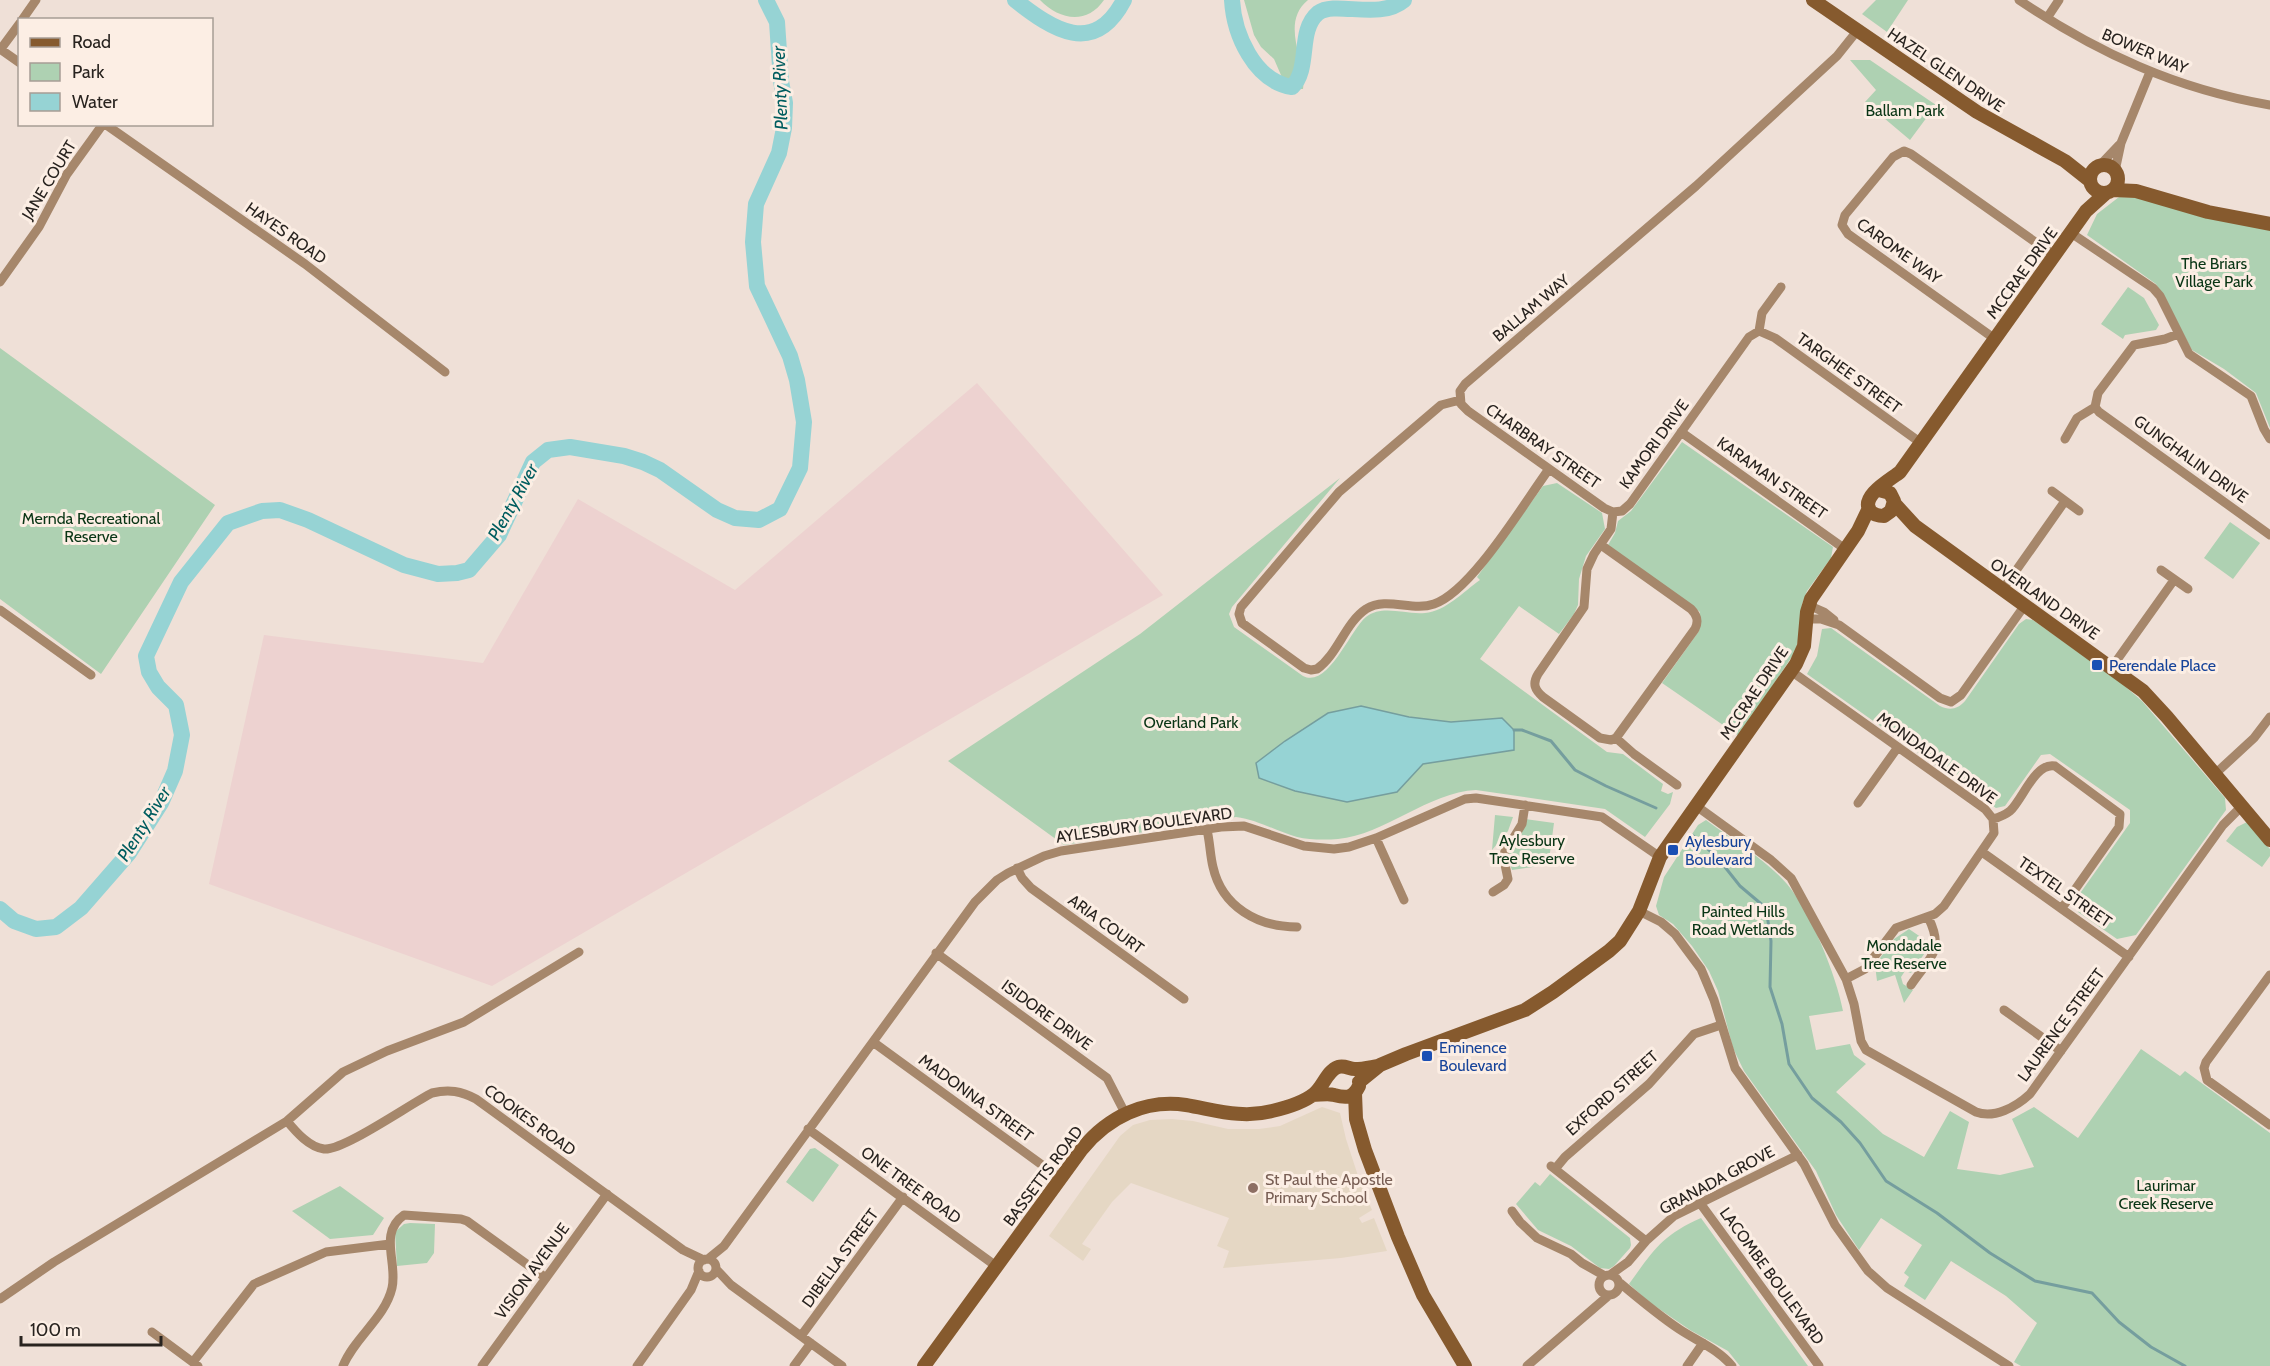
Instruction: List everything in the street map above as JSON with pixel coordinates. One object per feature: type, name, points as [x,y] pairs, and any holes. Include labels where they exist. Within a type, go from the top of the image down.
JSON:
[{"type":"street","points":[[23,18],[36,0]]},
{"type":"street","name":"HAZEL GLEN DRIVE","points":[[1813,0],[1987,118],[2093,175]]},
{"type":"street","name":"BOWER WAY","points":[[2019,0],[2100,49],[2150,72],[2212,93],[2270,105]]},
{"type":"street","points":[[2047,18],[2060,0]]},
{"type":"street","points":[[18,25],[0,50],[18,62]]},
{"type":"street","name":"BALLAM WAY","points":[[1460,400],[1460,391],[1465,384],[1696,186],[1837,56],[1857,31]]},
{"type":"street","points":[[2113,183],[2121,143],[2150,72]]},
{"type":"street","name":"JANE COURT","points":[[0,282],[39,227],[67,174],[103,126]]},
{"type":"street","name":"HAYES ROAD","points":[[107,126],[305,264],[445,372]]},
{"type":"street","points":[[2093,175],[2121,143]]},
{"type":"street","name":"CAROME WAY","points":[[1995,339],[1848,234],[1842,225],[1845,215],[1893,157],[1904,151],[2055,256]]},
{"type":"street","points":[[2093,175],[2109,165],[2113,183]]},
{"type":"street","points":[[2093,175],[2097,192],[2113,183],[2208,212],[2270,224]]},
{"type":"street","name":"MCCRAE DRIVE","points":[[2086,211],[2093,175]]},
{"type":"street","name":"MCCRAE DRIVE","points":[[1879,490],[1900,472],[2086,211],[2113,183]]},
{"type":"street","points":[[2071,233],[2153,288],[2189,354],[2251,396],[2270,439]]},
{"type":"street","name":"KAMORI DRIVE","points":[[1614,512],[1622,511],[1630,504],[1749,337],[1759,331],[1761,313],[1781,287]]},
{"type":"street","name":"TARGHEE STREET","points":[[1759,331],[1775,338],[1921,443]]},
{"type":"street","points":[[2066,439],[2077,418],[2095,407],[2098,393],[2134,345],[2178,334]]},
{"type":"street","points":[[1460,400],[1441,405],[1339,492],[1244,603],[1239,614],[1246,627],[1304,668],[1317,669],[1358,617],[1368,608],[1380,604],[1419,607],[1434,604],[1467,581],[1548,469]]},
{"type":"street","name":"CHARBRAY STREET","points":[[1460,400],[1467,411],[1548,469],[1614,512]]},
{"type":"street","name":"GUNGHALIN DRIVE","points":[[2095,407],[2268,530]]},
{"type":"street","name":"KARAMAN STREET","points":[[1681,432],[1845,549]]},
{"type":"street","name":"MCCRAE DRIVE","points":[[1894,502],[1900,472]]},
{"type":"street","points":[[1879,490],[1887,491],[1894,502],[1891,511],[1878,513],[1868,503],[1871,495],[1879,490]]},
{"type":"street","points":[[2052,491],[2079,511]]},
{"type":"street","points":[[2003,589],[2066,501]]},
{"type":"street","name":"OVERLAND DRIVE","points":[[1894,502],[1915,526],[2112,667],[2156,704],[2270,840]]},
{"type":"street","points":[[1600,545],[1691,609],[1698,621],[1666,672],[1616,738],[1611,740],[1600,738],[1543,697],[1534,687],[1538,674],[1584,607],[1587,569],[1600,545],[1611,529],[1614,512]]},
{"type":"street","name":"MCCRAE DRIVE","points":[[1695,805],[1791,670],[1804,646],[1808,612],[1817,590],[1858,531],[1878,513]]},
{"type":"street","name":"OVERLAND DRIVE","points":[[1878,513],[1915,526]]},
{"type":"street","points":[[2161,570],[2188,589]]},
{"type":"street","points":[[2112,667],[2174,580]]},
{"type":"street","points":[[1808,612],[1831,616],[1839,625],[1941,698],[1951,702],[1957,699],[1967,687],[2025,605]]},
{"type":"street","points":[[0,610],[91,675]]},
{"type":"street","points":[[1808,612],[1839,625]]},
{"type":"street","name":"MONDADALE DRIVE","points":[[1791,670],[1985,809],[1993,819],[1994,833],[1944,906],[1935,914],[1896,928],[1865,969],[1846,979]]},
{"type":"street","points":[[2215,774],[2254,738],[2270,717]]},
{"type":"street","points":[[1616,738],[1629,751],[1677,785]]},
{"type":"street","points":[[1858,803],[1898,747]]},
{"type":"street","points":[[1993,819],[2003,816],[2013,808],[2039,771],[2052,765],[2116,808],[2120,814],[2119,827],[2062,908]]},
{"type":"street","name":"AYLESBURY BOULEVARD","points":[[637,1366],[936,954],[986,890],[1017,868],[1061,851],[1244,826],[1289,842],[1318,848],[1349,847],[1376,838],[1465,799],[1476,798],[1602,817],[1660,857]]},
{"type":"street","points":[[1493,892],[1504,885],[1508,879],[1503,855],[1522,824],[1525,805]]},
{"type":"street","name":"BASSETTS ROAD","points":[[924,1366],[1060,1178],[1090,1139],[1107,1124],[1125,1113],[1148,1106],[1172,1104],[1231,1114],[1259,1114],[1274,1111],[1313,1095],[1348,1087],[1380,1065],[1435,1042],[1509,1017],[1538,1003],[1609,951],[1620,940],[1639,911],[1660,857],[1695,805]]},
{"type":"street","name":"LAURENCE STREET","points":[[1695,805],[1771,860],[1791,878],[1846,979],[1854,1004],[1861,1041],[1866,1050],[1983,1115],[1994,1114],[2025,1099],[2223,825],[2242,806]]},
{"type":"street","points":[[1207,830],[1216,876],[1232,902],[1247,915],[1265,923],[1297,927]]},
{"type":"street","points":[[1376,838],[1404,900]]},
{"type":"street","name":"TEXTEL STREET","points":[[1982,852],[2129,957]]},
{"type":"street","name":"ARIA COURT","points":[[1017,868],[1031,888],[1184,999]]},
{"type":"street","points":[[1639,911],[1661,922],[1675,934],[1701,969],[1710,987],[1735,1068],[1798,1155],[1811,1175],[1842,1236],[1875,1278],[2009,1366]]},
{"type":"street","points":[[1911,985],[1937,946],[1928,917]]},
{"type":"street","points":[[0,1299],[54,1262],[287,1121],[343,1072],[361,1062],[464,1022],[579,952]]},
{"type":"street","name":"ISIDORE DRIVE","points":[[936,954],[1107,1078],[1125,1113]]},
{"type":"street","points":[[2270,975],[2213,1052],[2204,1068],[2207,1080],[2270,1125]]},
{"type":"street","points":[[2004,1010],[2061,1051]]},
{"type":"street","name":"EXFORD STREET","points":[[1646,1240],[1553,1167],[1649,1084],[1694,1034],[1721,1025]]},
{"type":"street","name":"MADONNA STREET","points":[[873,1042],[1060,1178]]},
{"type":"street","name":"BASSETTS ROAD","points":[[1313,1095],[1336,1068],[1345,1066],[1348,1087]]},
{"type":"street","points":[[1328,1078],[1328,1087],[1348,1087],[1365,1150],[1413,1274],[1465,1366]]},
{"type":"street","name":"COOKES ROAD","points":[[287,1121],[299,1135],[313,1145],[331,1149],[351,1140],[432,1093],[459,1091],[476,1099],[842,1366]]},
{"type":"street","name":"ONE TREE ROAD","points":[[808,1129],[996,1266]]},
{"type":"street","name":"GRANADA GROVE","points":[[1620,1282],[1628,1262],[1646,1240],[1674,1216],[1798,1155]]},
{"type":"street","name":"VISION AVENUE","points":[[482,1366],[607,1194]]},
{"type":"street","name":"DIBELLA STREET","points":[[801,1336],[903,1197]]},
{"type":"street","name":"LACOMBE BOULEVARD","points":[[1700,1203],[1819,1366]]},
{"type":"street","points":[[1512,1211],[1537,1238],[1571,1254],[1582,1263],[1616,1277],[1642,1303],[1723,1356],[1732,1366]]},
{"type":"street","points":[[343,1366],[348,1354],[388,1299],[393,1280],[390,1235],[400,1218],[409,1214],[461,1219],[472,1224],[546,1278]]},
{"type":"street","points":[[152,1332],[196,1364],[254,1284],[326,1252],[390,1244]]},
{"type":"street","name":"GRANADA GROVE","points":[[1607,1275],[1628,1262]]},
{"type":"street","points":[[1582,1263],[1599,1287],[1612,1295],[1642,1303]]},
{"type":"street","points":[[1589,1310],[1601,1280],[1607,1275]]},
{"type":"street","points":[[1527,1366],[1589,1310],[1620,1288],[1620,1282]]},
{"type":"street","points":[[794,1366],[811,1343]]},
{"type":"street","points":[[1687,1366],[1703,1343]]},
{"type":"shaded area","points":[[977,383],[1163,595],[492,986],[209,884],[264,635],[483,663],[578,499],[735,590]]},
{"type":"shaded area","name":"St Paul the Apostle Primary School","points":[[1322,1107],[1340,1113],[1361,1185],[1372,1210],[1359,1218],[1362,1223],[1374,1218],[1387,1251],[1341,1258],[1223,1268],[1229,1251],[1217,1246],[1229,1218],[1131,1183],[1112,1202],[1082,1244],[1091,1249],[1083,1261],[1049,1236],[1120,1136],[1133,1125],[1150,1120],[1172,1119],[1228,1129],[1259,1129],[1280,1126]]},
{"type":"green space","points":[[1040,0],[1104,0],[1090,13],[1073,17],[1056,12]]},
{"type":"green space","points":[[1244,0],[1308,0],[1300,10],[1295,32],[1303,89],[1287,89],[1274,59],[1261,47],[1254,35]]},
{"type":"green space","points":[[1876,0],[1908,0],[1887,32],[1862,14]]},
{"type":"green space","name":"Ballam Park","points":[[1850,60],[1870,60],[1936,105],[1910,140],[1865,102],[1876,90]]},
{"type":"green space","name":"The Briars Village Park","points":[[2119,197],[2148,198],[2270,228],[2270,428],[2256,393],[2224,369],[2192,350],[2156,284],[2087,235],[2097,214]]},
{"type":"green space","points":[[2128,287],[2144,298],[2159,325],[2156,330],[2125,335],[2123,339],[2101,324]]},
{"type":"green space","name":"Mernda Recreational Reserve","points":[[0,348],[215,505],[101,674],[0,599]]},
{"type":"green space","points":[[1682,442],[1833,547],[1831,558],[1807,591],[1802,604],[1800,634],[1795,652],[1739,736],[1662,683],[1699,631],[1700,612],[1608,545],[1615,533],[1618,521],[1631,511]]},
{"type":"green space","name":"Overland Park","points":[[1340,478],[1232,607],[1229,614],[1234,627],[1303,676],[1312,678],[1321,674],[1338,656],[1366,617],[1380,611],[1433,612],[1447,605],[1480,580],[1477,577],[1543,486],[1557,483],[1602,513],[1605,529],[1586,556],[1579,579],[1578,605],[1559,634],[1519,606],[1480,659],[1607,752],[1623,754],[1663,784],[1661,791],[1668,794],[1673,792],[1670,804],[1645,837],[1605,809],[1476,790],[1441,798],[1372,830],[1338,839],[1318,840],[1297,837],[1236,817],[1064,845],[948,761],[1140,634]]},
{"type":"green space","points":[[2230,522],[2260,543],[2233,579],[2204,558]]},
{"type":"green space","points":[[2026,619],[2033,620],[2120,682],[2142,701],[2225,798],[2226,810],[2136,935],[2117,939],[2078,912],[2076,899],[2130,823],[2130,810],[2050,754],[2041,755],[2005,806],[1996,808],[1807,674],[1817,656],[1822,629],[1831,628],[1940,706],[1954,708],[1965,701],[2019,624]]},
{"type":"green space","name":"Aylesbury Tree Reserve","points":[[1495,815],[1513,817],[1508,831],[1492,850]]},
{"type":"green space","name":"Aylesbury Tree Reserve","points":[[1525,819],[1554,823],[1549,860],[1540,866],[1512,870],[1507,855]]},
{"type":"green space","points":[[1706,820],[1759,858],[1787,884],[1813,927],[1829,962],[1843,1011],[1809,1016],[1816,1050],[1850,1044],[1854,1055],[1866,1064],[1836,1092],[1883,1134],[1924,1157],[1950,1111],[1969,1122],[1957,1169],[2000,1175],[2034,1167],[2012,1119],[2034,1107],[2078,1138],[2141,1049],[2180,1076],[2185,1071],[2270,1133],[2270,1366],[2021,1366],[2014,1362],[2037,1323],[2006,1296],[1951,1261],[1925,1300],[1904,1286],[1909,1277],[1904,1273],[1922,1245],[1881,1218],[1859,1250],[1836,1215],[1816,1171],[1744,1071],[1733,1048],[1718,991],[1709,971],[1673,924],[1659,915],[1656,906],[1664,877],[1698,825]]},
{"type":"green space","points":[[2247,822],[2270,849],[2270,856],[2262,867],[2226,841],[2237,827]]},
{"type":"green space","name":"Mondadale Tree Reserve","points":[[1909,929],[1931,944],[1911,973],[1905,971],[1901,977],[1903,984],[1913,990],[1904,1003],[1895,975],[1877,981],[1875,965],[1894,939]]},
{"type":"green space","points":[[815,1148],[839,1165],[813,1202],[786,1182],[810,1149]]},
{"type":"green space","points":[[1550,1174],[1630,1238],[1630,1248],[1614,1266],[1609,1269],[1600,1268],[1571,1246],[1538,1230],[1516,1204],[1535,1182],[1540,1186]]},
{"type":"green space","points":[[340,1186],[384,1218],[373,1235],[330,1239],[292,1211]]},
{"type":"green space","points":[[1701,1218],[1808,1366],[1740,1366],[1728,1351],[1690,1330],[1649,1302],[1629,1284],[1659,1245],[1677,1231]]},
{"type":"green space","points":[[404,1224],[435,1224],[434,1253],[427,1263],[397,1266],[395,1232]]},
{"type":"water","points":[[1361,706],[1409,717],[1451,722],[1502,718],[1514,730],[1514,750],[1423,764],[1397,792],[1347,802],[1295,791],[1259,778],[1256,763],[1285,741],[1328,713]]},
{"type":"waterway","name":"Plenty River","points":[[0,909],[14,921],[36,929],[56,927],[81,908],[129,853],[161,803],[175,771],[182,735],[176,705],[158,687],[149,672],[146,656],[181,582],[228,523],[262,511],[280,510],[308,520],[404,565],[438,574],[457,573],[469,570],[499,535],[533,462],[548,450],[570,447],[624,456],[643,462],[660,470],[717,510],[735,518],[759,520],[780,509],[800,468],[804,422],[797,380],[790,356],[757,286],[753,242],[756,204],[779,153],[784,128],[785,103],[781,81],[777,22],[766,0]]},
{"type":"waterway","name":"Plenty River","points":[[1015,0],[1044,21],[1072,33],[1086,33],[1100,28],[1112,18],[1124,0]]},
{"type":"waterway","name":"Plenty River","points":[[1232,0],[1237,27],[1248,54],[1267,76],[1292,87],[1301,70],[1308,29],[1318,13],[1336,8],[1383,9],[1404,0]]},
{"type":"waterway","points":[[1514,730],[1522,730],[1551,741],[1575,770],[1656,808]]},
{"type":"waterway","points":[[1692,835],[1717,857],[1740,886],[1766,908],[1771,941],[1770,987],[1782,1024],[1789,1064],[1812,1098],[1841,1122],[1860,1143],[1886,1181],[1937,1213],[1990,1253],[2035,1281],[2092,1293],[2119,1322],[2151,1347],[2185,1366]]},
{"type":"place","name":"Perendale Place","points":[[2097,665]]},
{"type":"place","name":"Aylesbury Boulevard","points":[[1673,850]]},
{"type":"place","name":"Eminence Boulevard","points":[[1427,1056]]},
{"type":"place","name":"St Paul the Apostle Primary School","points":[[1253,1188]]},
{"type":"park label","name":"Painted Hills Road Wetlands","points":[[1743,920]]},
{"type":"park label","name":"Laurimar Creek Reserve","points":[[2166,1194]]}]
